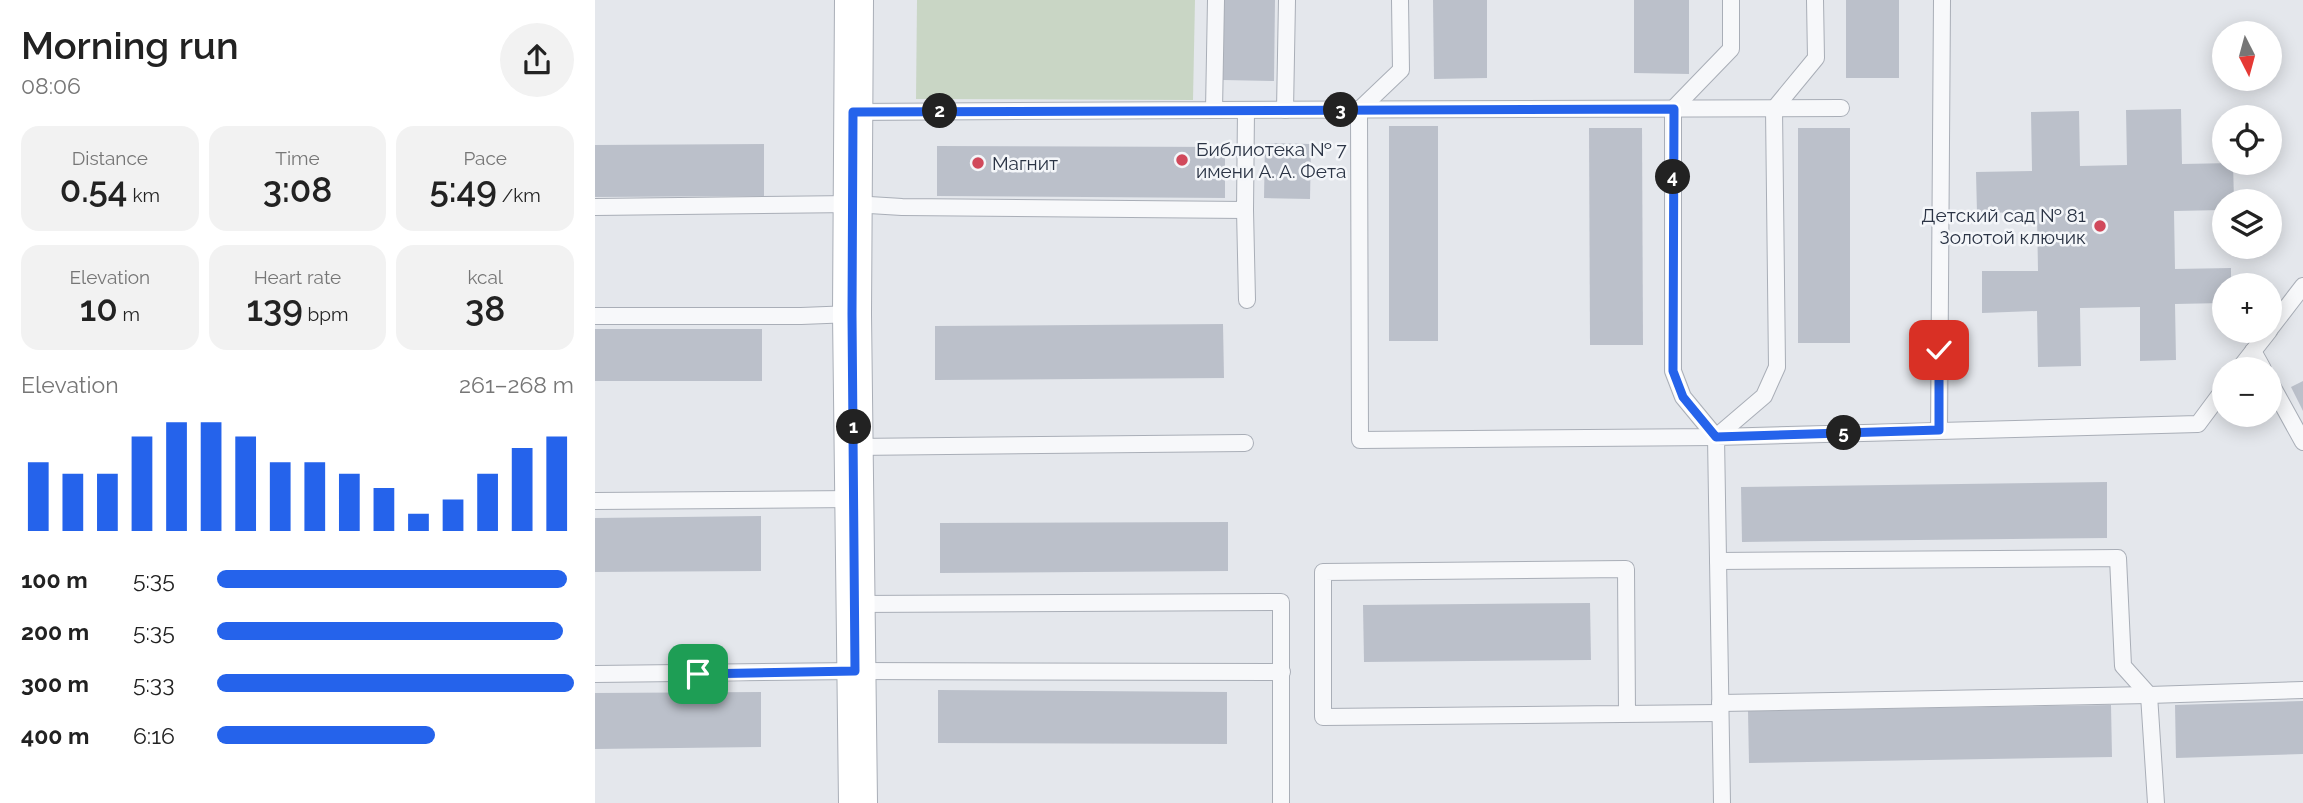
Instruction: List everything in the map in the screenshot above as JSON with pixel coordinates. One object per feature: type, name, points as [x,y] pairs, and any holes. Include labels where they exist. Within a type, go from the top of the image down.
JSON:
[{"type":"main road","points":[[854,0],[852,314],[858,803]]},
{"type":"lane","points":[[1214,110],[1216,0]]},
{"type":"lane","points":[[1285,110],[1287,0]]},
{"type":"lane","points":[[1401,0],[1401,70],[1359,110],[1360,440],[1716,437],[2198,424],[2212,405]]},
{"type":"lane","points":[[1722,803],[1716,437],[1683,397],[1673,371],[1674,109],[1731,49],[1731,0]]},
{"type":"lane","points":[[1716,437],[1764,396],[1777,367],[1774,108],[1816,58],[1815,0]]},
{"type":"lane","points":[[1939,430],[1942,0]]},
{"type":"lane","points":[[853,112],[1841,108]]},
{"type":"lane","points":[[1246,110],[1247,300]]},
{"type":"lane","points":[[595,206],[853,204],[902,207],[1245,210]]},
{"type":"lane","points":[[2282,313],[2303,286]]},
{"type":"lane","points":[[595,316],[852,314]]},
{"type":"lane","points":[[2248,357],[2259,343]]},
{"type":"lane","points":[[2253,351],[2256,357]]},
{"type":"lane","points":[[2282,404],[2303,442]]},
{"type":"lane","points":[[854,447],[1245,443]]},
{"type":"lane","points":[[595,501],[855,499]]},
{"type":"lane","points":[[1718,561],[2118,558],[2123,666],[2149,695],[2157,803]]},
{"type":"lane","points":[[1627,714],[1626,569],[1323,572],[1323,717],[1627,714],[1720,708],[2303,690]]},
{"type":"lane","points":[[854,604],[1281,602],[1281,803]]},
{"type":"lane","points":[[595,674],[855,671],[1282,672]]},
{"type":"green space","points":[[917,0],[1195,0],[1193,100],[916,99]]},
{"type":"building","points":[[1224,0],[1275,0],[1274,81],[1223,80]]},
{"type":"building","points":[[1433,0],[1487,0],[1487,78],[1434,79]]},
{"type":"building","points":[[1634,0],[1689,0],[1689,74],[1634,73]]},
{"type":"building","points":[[1846,0],[1899,0],[1899,78],[1846,78]]},
{"type":"building","points":[[2181,109],[2182,164],[2212,163],[2212,175],[2233,175],[2234,189],[2212,189],[2212,210],[2174,211],[2175,269],[2231,268],[2231,273],[2212,273],[2212,303],[2175,304],[2176,360],[2140,361],[2140,307],[2080,308],[2081,366],[2038,367],[2037,311],[1982,313],[1982,271],[2038,271],[2037,212],[1977,213],[1976,172],[2032,171],[2031,112],[2079,111],[2080,166],[2127,165],[2126,110]]},
{"type":"building","points":[[1389,126],[1438,126],[1438,341],[1389,341]]},
{"type":"building","points":[[1589,128],[1642,128],[1643,345],[1590,345]]},
{"type":"building","points":[[1798,128],[1850,128],[1850,343],[1798,343]]},
{"type":"building","points":[[1265,143],[1311,144],[1310,199],[1264,198]]},
{"type":"building","points":[[764,144],[764,196],[595,197],[595,145]]},
{"type":"building","points":[[937,146],[1225,147],[1225,198],[937,196]]},
{"type":"building","points":[[1223,324],[1224,378],[935,380],[935,326]]},
{"type":"building","points":[[595,329],[762,329],[762,381],[595,381]]},
{"type":"building","points":[[2303,381],[2303,411],[2291,387]]},
{"type":"building","points":[[2107,482],[2107,538],[1742,542],[1741,487]]},
{"type":"building","points":[[761,516],[761,571],[595,572],[595,518]]},
{"type":"building","points":[[1228,522],[1228,571],[940,573],[940,523]]},
{"type":"building","points":[[1590,603],[1591,660],[1364,662],[1363,605]]},
{"type":"building","points":[[938,690],[1227,692],[1227,744],[938,743]]},
{"type":"building","points":[[761,692],[761,747],[595,749],[595,693]]},
{"type":"building","points":[[2303,701],[2303,754],[2176,758],[2175,705]]},
{"type":"building","points":[[2111,705],[2112,757],[1749,763],[1748,711]]},
{"type":"place","name":"Библиотека № 7 имени А. А. Фета","points":[[1182,160]]},
{"type":"place","name":"Магнит","points":[[978,163]]},
{"type":"place","name":"Детский сад № 81 Золотой ключик","points":[[2100,226]]},
{"type":"route","points":[[698,674],[855,671],[853,112],[1674,109],[1673,371],[1683,397],[1716,437],[1939,430],[1939,350]]}]
